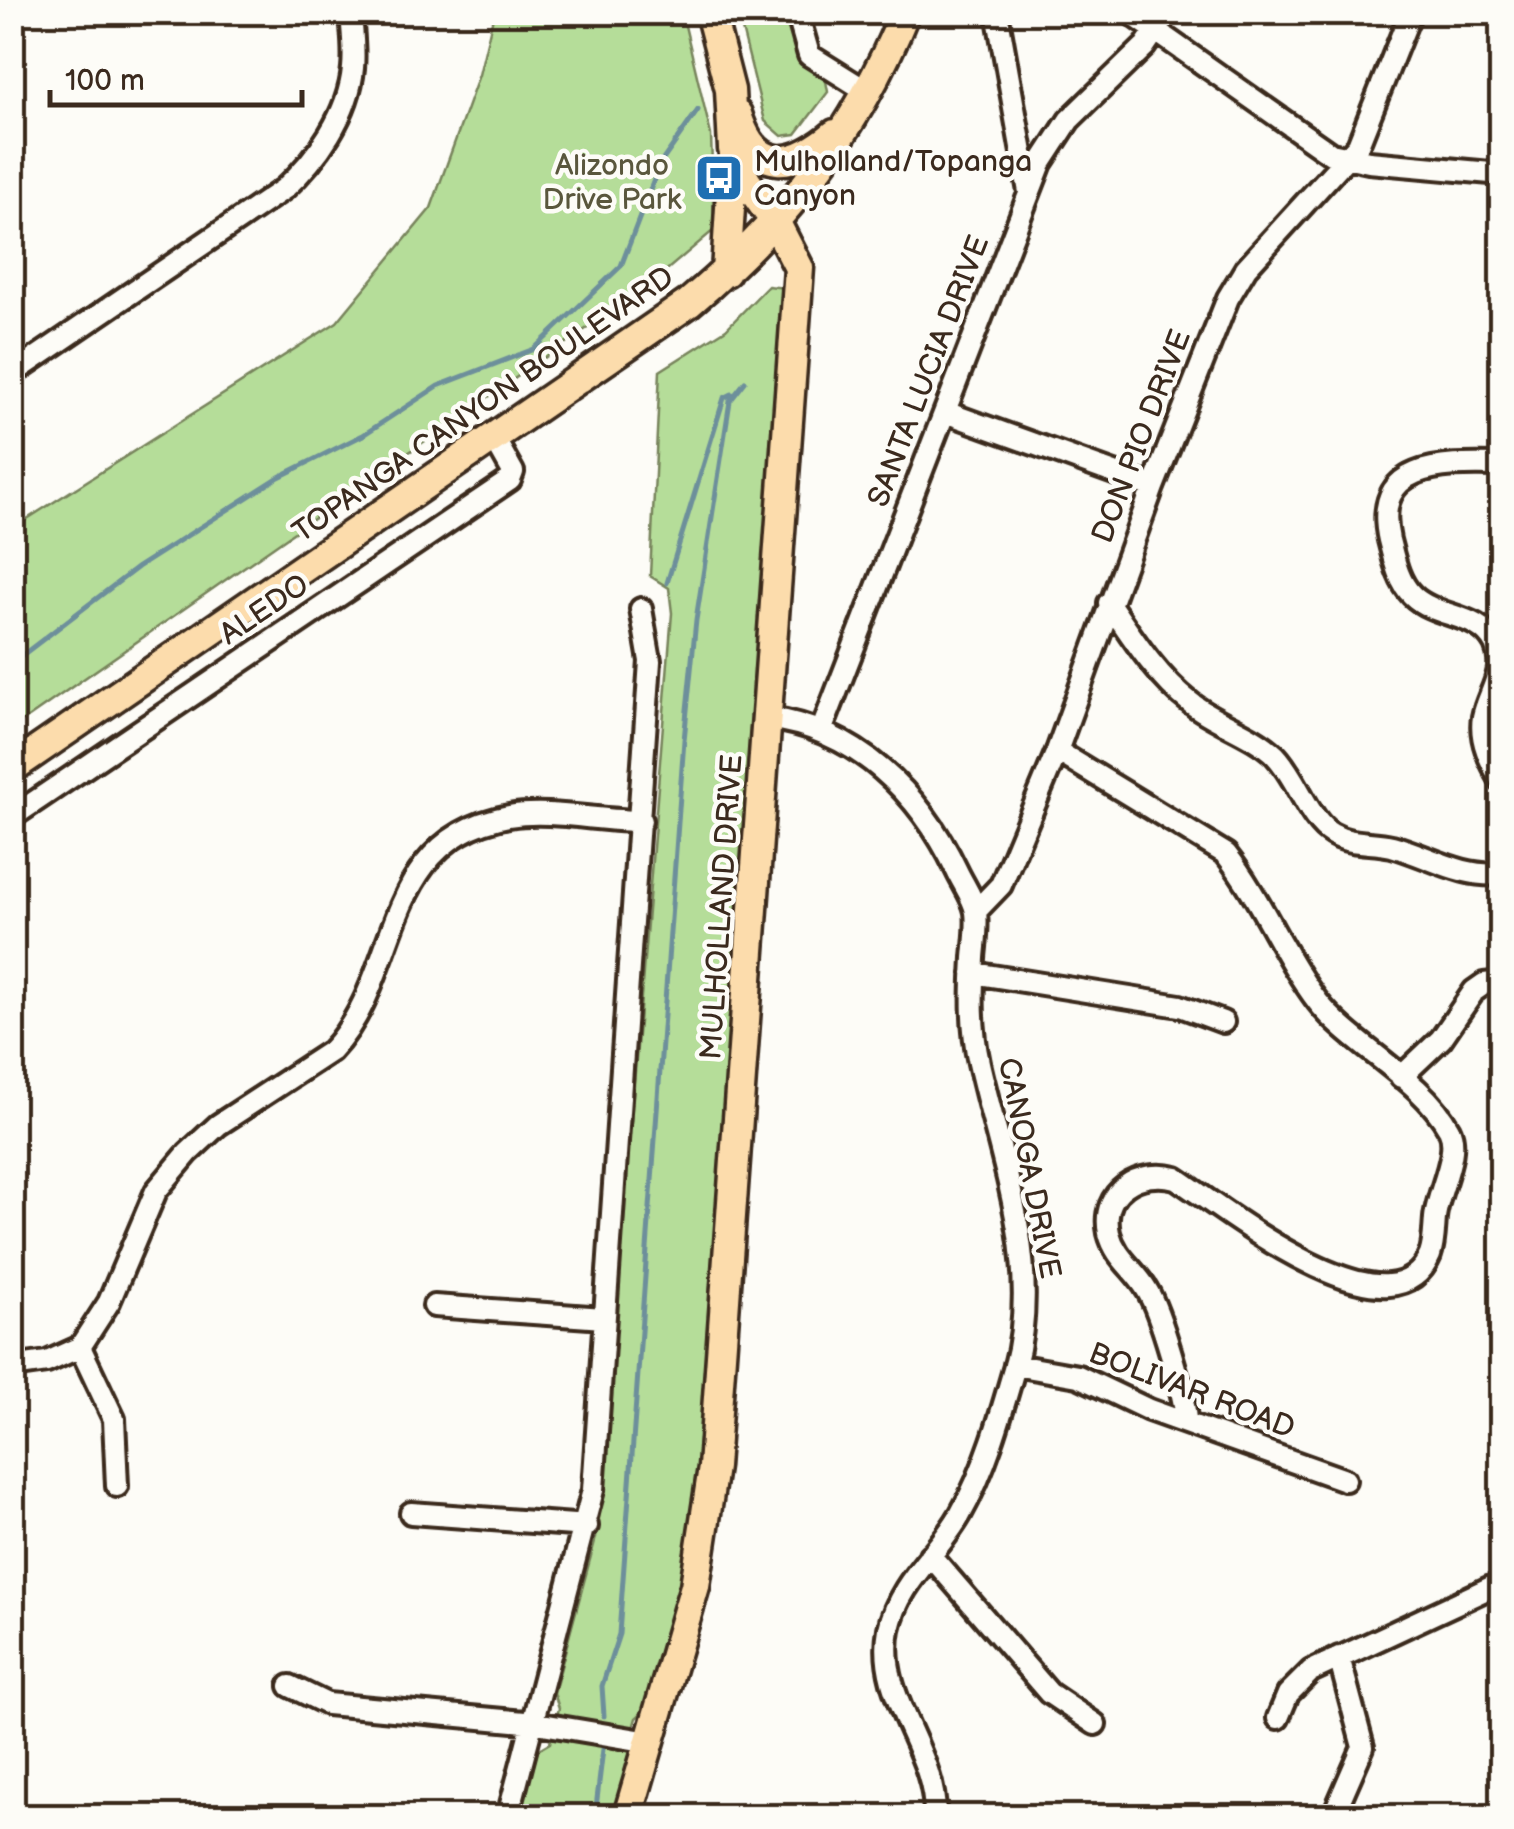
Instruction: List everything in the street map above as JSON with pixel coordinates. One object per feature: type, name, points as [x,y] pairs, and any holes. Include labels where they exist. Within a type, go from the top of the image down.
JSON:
[{"type":"main road","name":"MULHOLLAND DRIVE","points":[[628,1816],[695,1586],[713,1466],[799,268],[776,223],[746,180],[733,148],[730,90],[710,12]]},
{"type":"main road","name":"TOPANGA CANYON BOULEVARD","points":[[12,768],[656,328],[726,272],[776,223],[861,104],[905,12]]},
{"type":"main road","points":[[730,90],[749,142],[759,152],[780,161],[812,153],[861,104]]},
{"type":"main road","points":[[726,272],[733,148]]},
{"type":"street","points":[[12,374],[284,189],[308,167],[328,140],[354,70],[351,12]]},
{"type":"street","points":[[797,12],[809,56],[861,104]]},
{"type":"street","points":[[997,12],[1029,192]]},
{"type":"street","points":[[1129,12],[1331,154],[1502,174]]},
{"type":"street","name":"SANTA LUCIA DRIVE","points":[[822,729],[1040,164],[1069,120],[1156,32],[1168,12]]},
{"type":"street","name":"DON PIO DRIVE","points":[[976,911],[1000,884],[1057,751],[1152,487],[1237,283],[1266,245],[1358,146],[1411,12]]},
{"type":"street","points":[[945,412],[1152,487]]},
{"type":"street","name":"ALEDO","points":[[12,816],[510,480],[513,472],[494,438]]},
{"type":"street","points":[[1502,465],[1430,467],[1411,473],[1388,501],[1384,517],[1396,568],[1409,592],[1427,608],[1468,620],[1486,631],[1496,647],[1499,675],[1483,718],[1483,738],[1502,782]]},
{"type":"street","points":[[1109,602],[1144,654],[1189,702],[1271,752],[1298,781],[1318,823],[1334,836],[1357,844],[1389,845],[1469,873],[1502,874]]},
{"type":"street","points":[[508,1816],[587,1526],[641,821],[650,661],[641,610]]},
{"type":"street","points":[[767,718],[822,729],[880,767],[921,808],[976,911]]},
{"type":"street","points":[[1057,751],[1226,854],[1246,878],[1321,1006],[1402,1076],[1450,1130],[1452,1147],[1436,1206],[1431,1252],[1407,1280],[1391,1287],[1365,1286],[1316,1268],[1176,1178],[1157,1173],[1138,1176],[1112,1202],[1108,1230],[1117,1255],[1150,1293],[1185,1392],[1186,1421]]},
{"type":"street","points":[[12,1367],[47,1362],[80,1348],[109,1302],[156,1191],[188,1152],[218,1126],[331,1051],[345,1037],[360,1014],[408,884],[425,861],[468,832],[514,815],[641,821]]},
{"type":"street","name":"CANOGA DRIVE","points":[[935,1816],[926,1762],[887,1668],[889,1632],[896,1606],[962,1513],[1015,1365],[1026,1304],[1022,1246],[973,1036],[976,911]]},
{"type":"street","points":[[973,973],[1180,1006],[1223,1022]]},
{"type":"street","points":[[1402,1076],[1442,1039],[1474,991],[1502,982]]},
{"type":"street","points":[[434,1306],[604,1318]]},
{"type":"street","points":[[80,1348],[114,1418],[117,1486]]},
{"type":"street","name":"BOLIVAR ROAD","points":[[1015,1365],[1078,1376],[1149,1410],[1345,1480]]},
{"type":"street","points":[[412,1513],[587,1526]]},
{"type":"street","points":[[930,1555],[1049,1693],[1096,1724]]},
{"type":"street","points":[[1278,1718],[1298,1680],[1502,1582]]},
{"type":"street","points":[[1333,1816],[1363,1747],[1339,1657]]},
{"type":"street","points":[[290,1686],[327,1704],[536,1723],[650,1742]]},
{"type":"green space","name":"Alizondo Drive Park","points":[[494,13],[682,13],[711,135],[714,230],[649,285],[13,728],[13,528],[337,322],[431,208],[479,75]]},
{"type":"green space","points":[[738,13],[788,13],[798,52],[826,81],[828,92],[796,134],[782,136],[765,121]]},
{"type":"green space","points":[[768,286],[786,288],[704,1455],[679,1605],[645,1710],[636,1718],[627,1749],[635,1758],[618,1816],[520,1816],[538,1750],[550,1743],[559,1708],[554,1693],[598,1530],[672,613],[669,588],[650,576],[660,371],[726,329]]},
{"type":"waterway","points":[[12,663],[138,567],[279,477],[363,435],[438,386],[534,349],[621,266],[660,164],[698,110]]},
{"type":"waterway","points":[[604,1716],[602,1686],[619,1634],[696,620],[730,401],[745,382]]},
{"type":"waterway","points":[[667,583],[724,398],[732,394]]},
{"type":"waterway","points":[[595,1816],[603,1749]]},
{"type":"place","name":"Mulholland/Topanga Canyon","points":[[719,178]]}]
